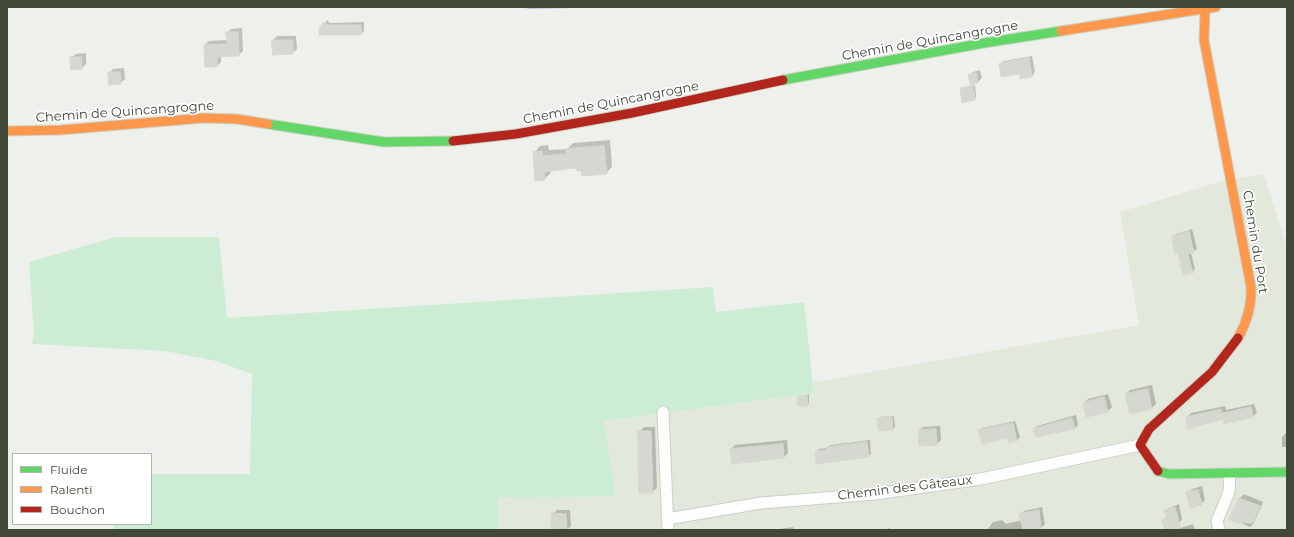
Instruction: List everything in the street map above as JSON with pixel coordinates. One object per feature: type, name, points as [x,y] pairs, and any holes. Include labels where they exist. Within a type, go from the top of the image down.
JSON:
[{"type":"street","name":"Chemin de Quincangrogne","points":[[7,132],[60,130],[204,118],[237,119],[384,142],[412,143],[462,141],[516,134],[632,113],[790,79],[984,43],[1205,10],[1216,7]]},
{"type":"street","name":"Chemin du Port","points":[[1140,445],[1149,429],[1230,352],[1244,328],[1252,303],[1249,272],[1204,40],[1205,10]]},
{"type":"street","points":[[663,412],[668,524]]},
{"type":"street","points":[[1140,445],[1156,470],[1169,474],[1287,472]]},
{"type":"street","name":"Chemin des Gâteaux","points":[[668,524],[761,503],[875,494],[981,479],[1140,445]]},
{"type":"street","points":[[1219,530],[1217,521],[1229,492],[1230,474]]},
{"type":"shaded area","points":[[519,7],[619,7],[530,9]]},
{"type":"shaded area","points":[[1264,174],[1287,248],[1287,530],[499,530],[497,498],[616,496],[604,421],[814,393],[814,382],[1139,325],[1120,212],[1222,181]]},
{"type":"green space","points":[[115,237],[219,237],[227,318],[713,287],[716,312],[804,302],[814,393],[604,421],[616,496],[498,498],[499,530],[114,530],[115,525],[152,525],[152,474],[250,474],[252,374],[216,361],[165,351],[32,344],[34,333],[29,262]]},
{"type":"building","points":[[324,22],[327,25],[361,25],[361,35],[319,35],[319,29]]},
{"type":"building","points":[[226,32],[238,32],[239,56],[217,57],[217,67],[205,67],[204,45],[227,44]]},
{"type":"building","points":[[272,40],[293,40],[293,54],[273,55]]},
{"type":"building","points":[[70,57],[82,57],[82,69],[71,70]]},
{"type":"building","points":[[1029,58],[1032,77],[1020,79],[1019,74],[1001,77],[999,64]]},
{"type":"building","points":[[108,72],[120,72],[121,84],[109,85]]},
{"type":"building","points":[[976,73],[978,83],[970,85],[968,75]]},
{"type":"building","points":[[973,86],[975,100],[962,103],[960,88]]},
{"type":"building","points":[[604,146],[607,174],[582,176],[581,171],[577,171],[576,168],[544,172],[545,180],[535,181],[533,152],[542,151],[543,156],[566,154],[566,149]]},
{"type":"building","points":[[1189,231],[1194,253],[1188,254],[1193,273],[1183,275],[1178,253],[1175,254],[1172,237]]},
{"type":"building","points":[[1148,389],[1152,409],[1130,414],[1125,394]]},
{"type":"building","points":[[807,395],[808,406],[798,406],[797,397]]},
{"type":"building","points":[[1104,397],[1108,412],[1086,417],[1083,403]]},
{"type":"building","points":[[1251,407],[1253,417],[1224,424],[1223,419],[1188,429],[1186,417],[1221,409],[1222,413]]},
{"type":"building","points":[[892,417],[893,430],[878,431],[877,418]]},
{"type":"building","points":[[1072,418],[1075,429],[1035,437],[1033,429]]},
{"type":"building","points":[[1013,423],[1017,441],[1009,443],[1007,438],[982,444],[978,430]]},
{"type":"building","points":[[936,429],[937,445],[919,446],[918,430]]},
{"type":"building","points":[[638,431],[651,431],[653,493],[639,493]]},
{"type":"building","points":[[867,442],[869,457],[816,464],[815,451],[827,450],[827,447]]},
{"type":"building","points":[[783,444],[784,458],[732,464],[730,449]]},
{"type":"building","points":[[1198,490],[1202,505],[1190,508],[1186,492]]},
{"type":"building","points":[[1239,498],[1260,506],[1253,523],[1237,523],[1229,520]]},
{"type":"building","points":[[1175,507],[1181,530],[1165,530],[1162,520],[1167,519],[1164,511]]},
{"type":"building","points":[[1039,510],[1041,529],[1023,530],[1019,514]]},
{"type":"building","points":[[552,513],[566,514],[567,530],[551,530]]},
{"type":"traffic: fast","points":[[783,80],[984,43],[1061,31]]},
{"type":"traffic: fast","points":[[268,124],[384,142],[453,141]]},
{"type":"traffic: fast","points":[[1158,471],[1169,474],[1287,472]]},
{"type":"traffic: slow","points":[[1061,31],[1216,7]]},
{"type":"traffic: slow","points":[[1205,10],[1204,40],[1251,287],[1251,301],[1248,314],[1238,338]]},
{"type":"traffic: slow","points":[[7,131],[60,130],[204,118],[237,119],[268,124]]},
{"type":"traffic: jam","points":[[453,141],[516,134],[632,113],[783,80]]},
{"type":"traffic: jam","points":[[1158,471],[1140,445],[1149,429],[1212,372],[1238,338]]}]
